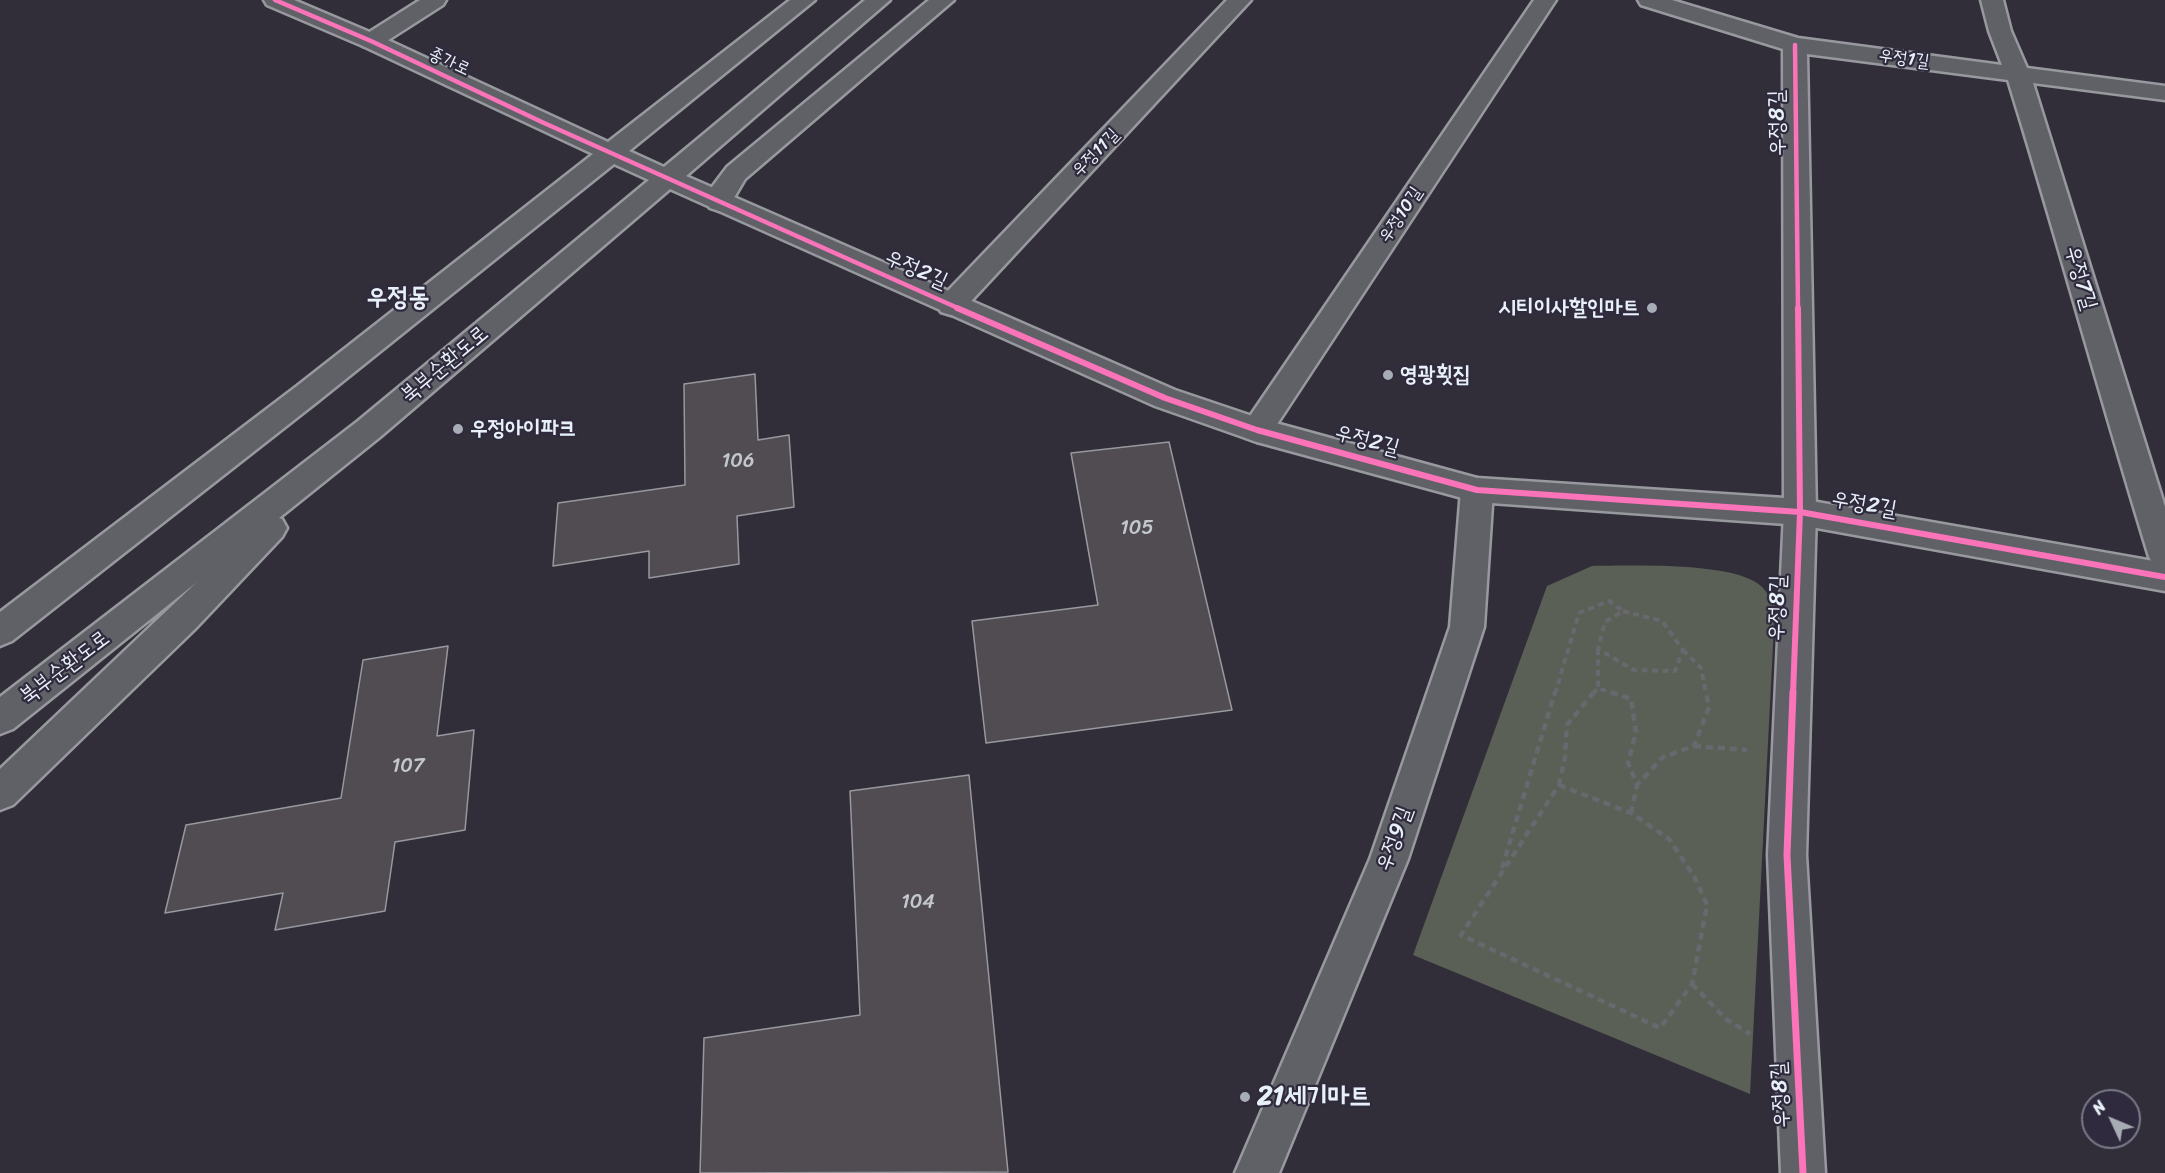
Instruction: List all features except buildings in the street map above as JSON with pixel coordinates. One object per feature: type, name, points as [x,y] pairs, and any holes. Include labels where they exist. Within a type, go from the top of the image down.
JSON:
[{"type":"street","name":"종가로","points":[[275,0],[371,41],[610,153]]},
{"type":"street","points":[[371,41],[435,0]]},
{"type":"street","points":[[0,631],[308,394],[804,0]]},
{"type":"street","name":"북부순환도로","points":[[0,718],[369,429],[879,0]]},
{"type":"street","points":[[719,202],[725,187],[736,173],[943,0]]},
{"type":"street","name":"우정11길","points":[[951,305],[1240,0]]},
{"type":"street","name":"우정10길","points":[[1257,430],[1545,0]]},
{"type":"street","name":"우정1길","points":[[1649,0],[1795,45],[2165,93]]},
{"type":"street","name":"우정7길","points":[[1992,0],[2000,31],[2018,75],[2165,557]]},
{"type":"street","name":"우정8길","points":[[1795,45],[1800,512],[1786,855],[1803,1173]]},
{"type":"street","name":"우정2길","points":[[610,153],[1165,398],[1257,430],[1478,490],[1800,512],[2165,577]]},
{"type":"street","points":[[0,793],[183,619],[369,429]]},
{"type":"street","name":"우정9길","points":[[1257,1173],[1389,859],[1467,627],[1478,490]]},
{"type":"path","points":[[1500,874],[1579,612],[1609,601],[1623,611],[1662,621],[1683,650],[1701,668],[1710,707],[1694,746]]},
{"type":"path","points":[[1558,784],[1632,813],[1669,839],[1694,876],[1707,905],[1692,984],[1660,1028],[1461,934],[1558,784],[1565,757],[1567,725],[1598,688],[1598,649],[1605,622],[1623,611]]},
{"type":"path","points":[[1598,649],[1634,670],[1675,671],[1683,650]]},
{"type":"path","points":[[1598,688],[1631,699],[1636,732],[1628,763],[1637,785],[1632,813]]},
{"type":"path","points":[[1637,785],[1663,757],[1694,746],[1790,752]]},
{"type":"path","points":[[1692,984],[1726,1020],[1797,1065]]},
{"type":"shaded area","points":[[1592,566],[1681,567],[1729,573],[1749,579],[1762,587],[1775,606],[1750,1094],[1413,955],[1547,586]]},
{"type":"cycle path","points":[[275,0],[371,41],[544,123],[951,305],[1165,398],[1257,430],[1477,490],[1800,512],[2165,577]]},
{"type":"cycle path","points":[[1795,45],[1800,512],[1787,855],[1803,1173]]},
{"type":"place","name":"시티이사할인마트","points":[[1652,308]]},
{"type":"place","name":"영광횟집","points":[[1388,375]]},
{"type":"place","name":"우정아이파크","points":[[458,429]]},
{"type":"place","name":"21세기마트","points":[[1245,1097]]},
{"type":"district","name":"우정동","points":[[398,298]]}]
